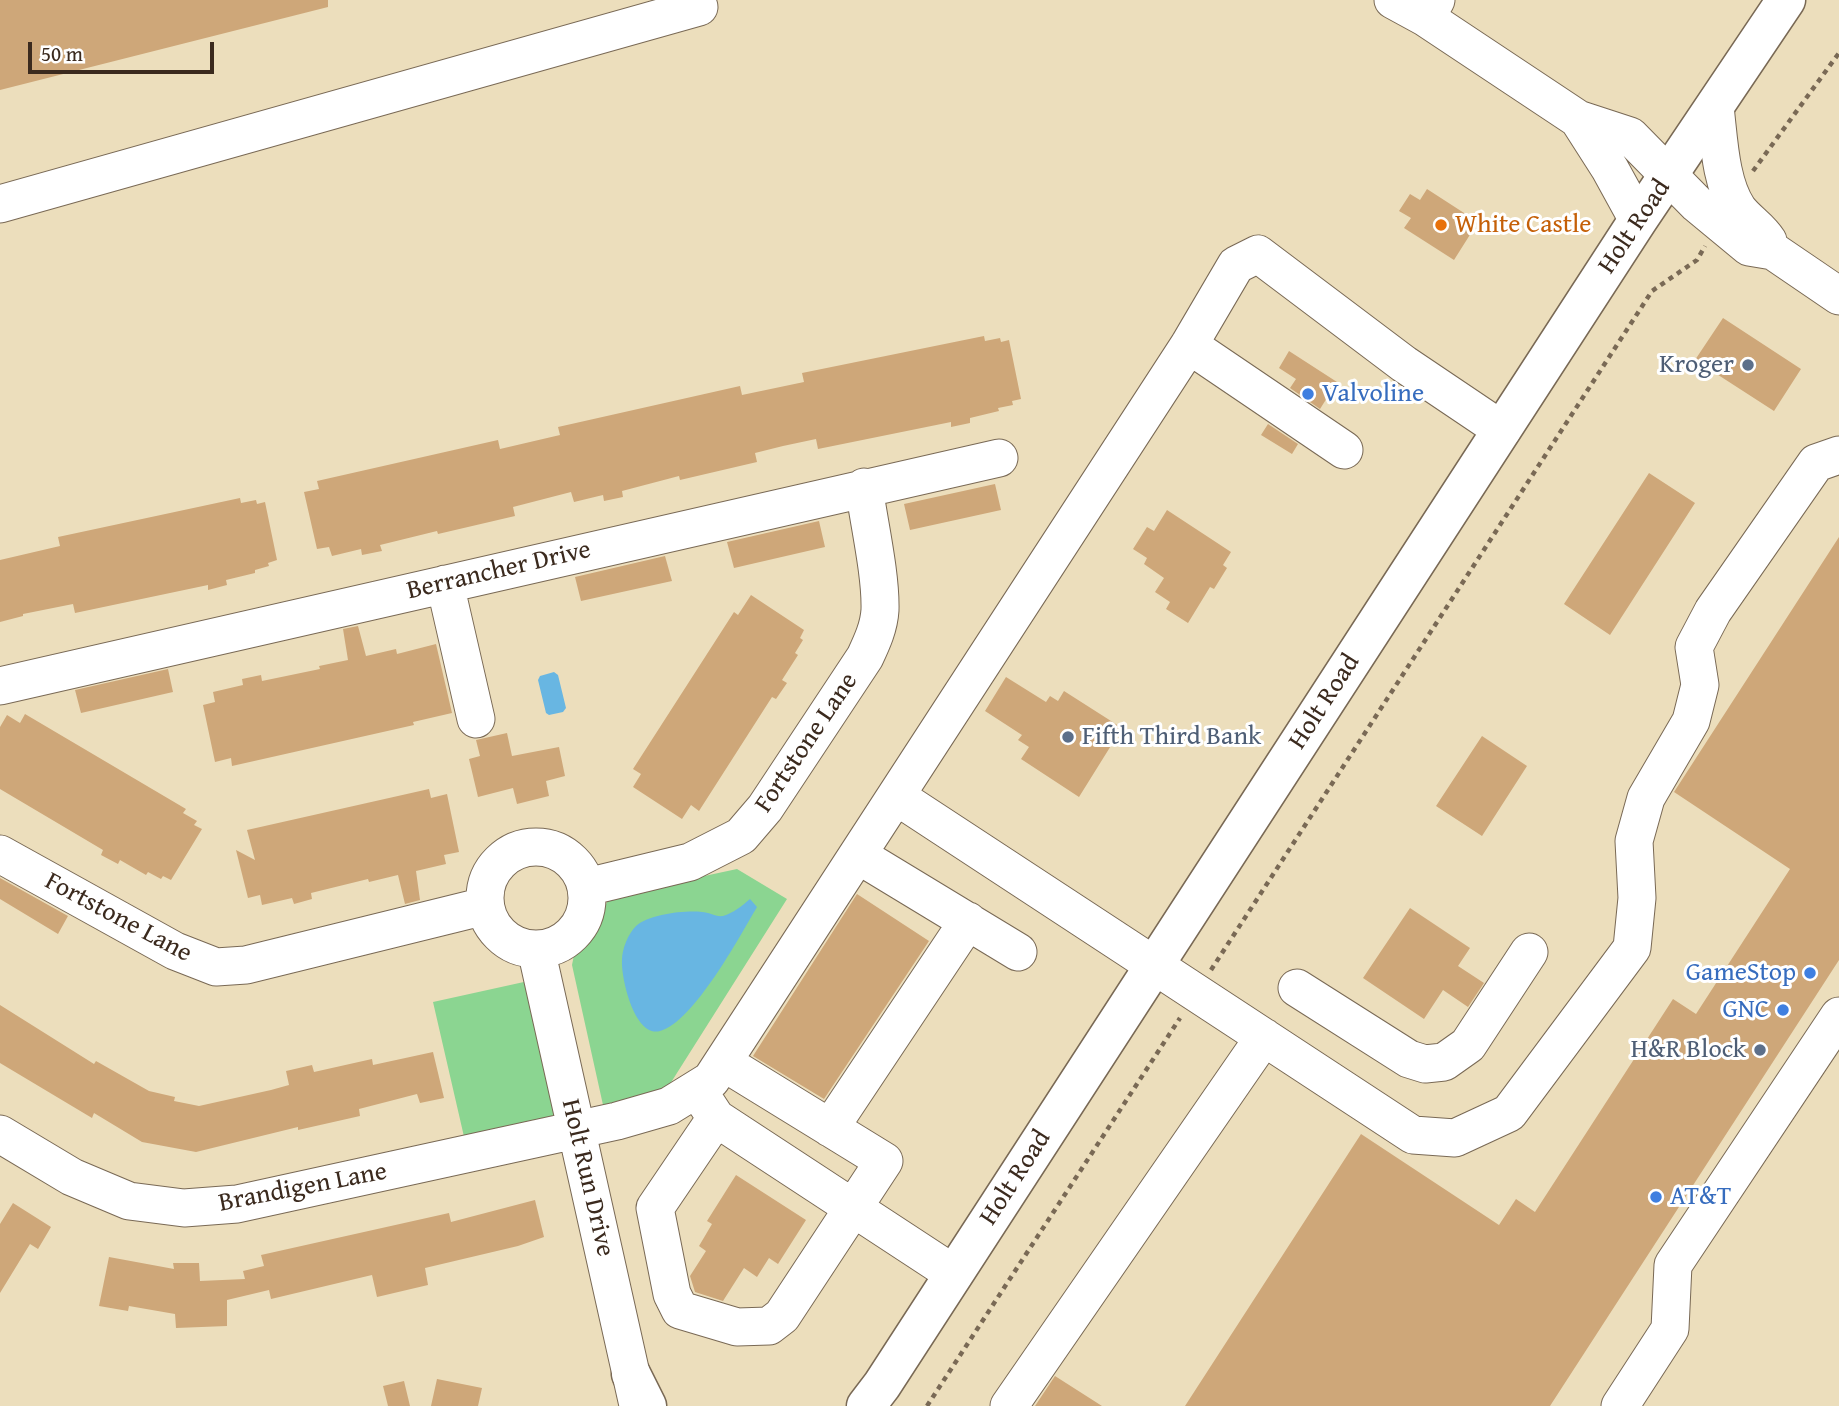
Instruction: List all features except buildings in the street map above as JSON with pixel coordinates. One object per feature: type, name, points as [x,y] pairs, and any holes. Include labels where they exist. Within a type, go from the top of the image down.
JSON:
[{"type":"main road","name":"Holt Road","points":[[866,1406],[1638,220],[1786,0]]},
{"type":"street","points":[[1394,0],[1431,9],[1578,119],[1630,136],[1697,204],[1727,212]]},
{"type":"street","points":[[0,204],[699,7]]},
{"type":"street","points":[[1715,107],[1721,154],[1729,187],[1727,212],[1749,247],[1773,251],[1839,296]]},
{"type":"street","points":[[1578,119],[1638,220]]},
{"type":"street","points":[[723,1062],[884,1161],[782,1316],[769,1326],[737,1327],[680,1310],[671,1294],[655,1208],[706,1103],[711,1080],[1189,345],[1236,265],[1258,254],[1405,364],[1502,430]]},
{"type":"street","points":[[1189,345],[1344,450]]},
{"type":"street","points":[[896,796],[1413,1135],[1455,1139],[1509,1112],[1632,948],[1637,898],[1634,841],[1646,798],[1691,722],[1700,685],[1694,647],[1713,611],[1816,463],[1839,455]]},
{"type":"street","name":"Berrancher Drive","points":[[0,686],[999,458]]},
{"type":"street","name":"Fortstone Lane","points":[[587,887],[690,862],[741,836],[765,808],[865,657],[876,634],[880,611],[864,487]]},
{"type":"street","points":[[445,584],[476,719]]},
{"type":"street","points":[[527,847],[546,847],[565,855],[579,869],[587,887],[586,910],[576,930],[558,945],[536,950],[518,946],[503,937],[491,923],[485,906],[486,886],[494,868],[508,854],[527,847]]},
{"type":"street","name":"Fortstone Lane","points":[[0,854],[175,951],[216,967],[246,965],[485,906]]},
{"type":"street","points":[[858,855],[1018,952]]},
{"type":"street","points":[[830,1128],[968,921]]},
{"type":"street","name":"Holt Run Drive","points":[[536,950],[639,1395]]},
{"type":"street","points":[[1297,988],[1409,1059],[1425,1064],[1444,1062],[1468,1045],[1529,952]]},
{"type":"street","points":[[1620,1406],[1670,1329],[1673,1265],[1839,1016]]},
{"type":"street","points":[[1009,1406],[1264,1037]]},
{"type":"street","points":[[706,1103],[854,1207],[954,1273]]},
{"type":"street","name":"Brandigen Lane","points":[[0,1134],[72,1177],[129,1201],[184,1208],[237,1204],[617,1121],[669,1107],[706,1103]]},
{"type":"path","points":[[927,1406],[1652,291],[1697,260],[1727,212],[1839,53]]},
{"type":"green space","points":[[737,869],[787,899],[658,1103],[607,1123],[572,965],[574,955],[611,896]]},
{"type":"green space","points":[[542,978],[576,1130],[468,1154],[433,1002]]},
{"type":"water","points":[[554,672],[558,675],[566,708],[563,712],[549,715],[546,713],[538,680],[540,676]]},
{"type":"water","points":[[750,899],[757,907],[701,996],[673,1025],[660,1031],[651,1031],[643,1026],[631,1005],[622,969],[624,947],[633,929],[650,918],[678,912],[705,912],[723,916]]},
{"type":"place","name":"White Castle","points":[[1441,225]]},
{"type":"place","name":"Kroger","points":[[1748,365]]},
{"type":"place","name":"Valvoline","points":[[1308,394]]},
{"type":"place","name":"Fifth Third Bank","points":[[1068,737]]},
{"type":"place","name":"GameStop","points":[[1810,973]]},
{"type":"place","name":"GNC","points":[[1783,1010]]},
{"type":"place","name":"H&R Block","points":[[1760,1050]]},
{"type":"place","name":"AT&T","points":[[1656,1197]]}]
